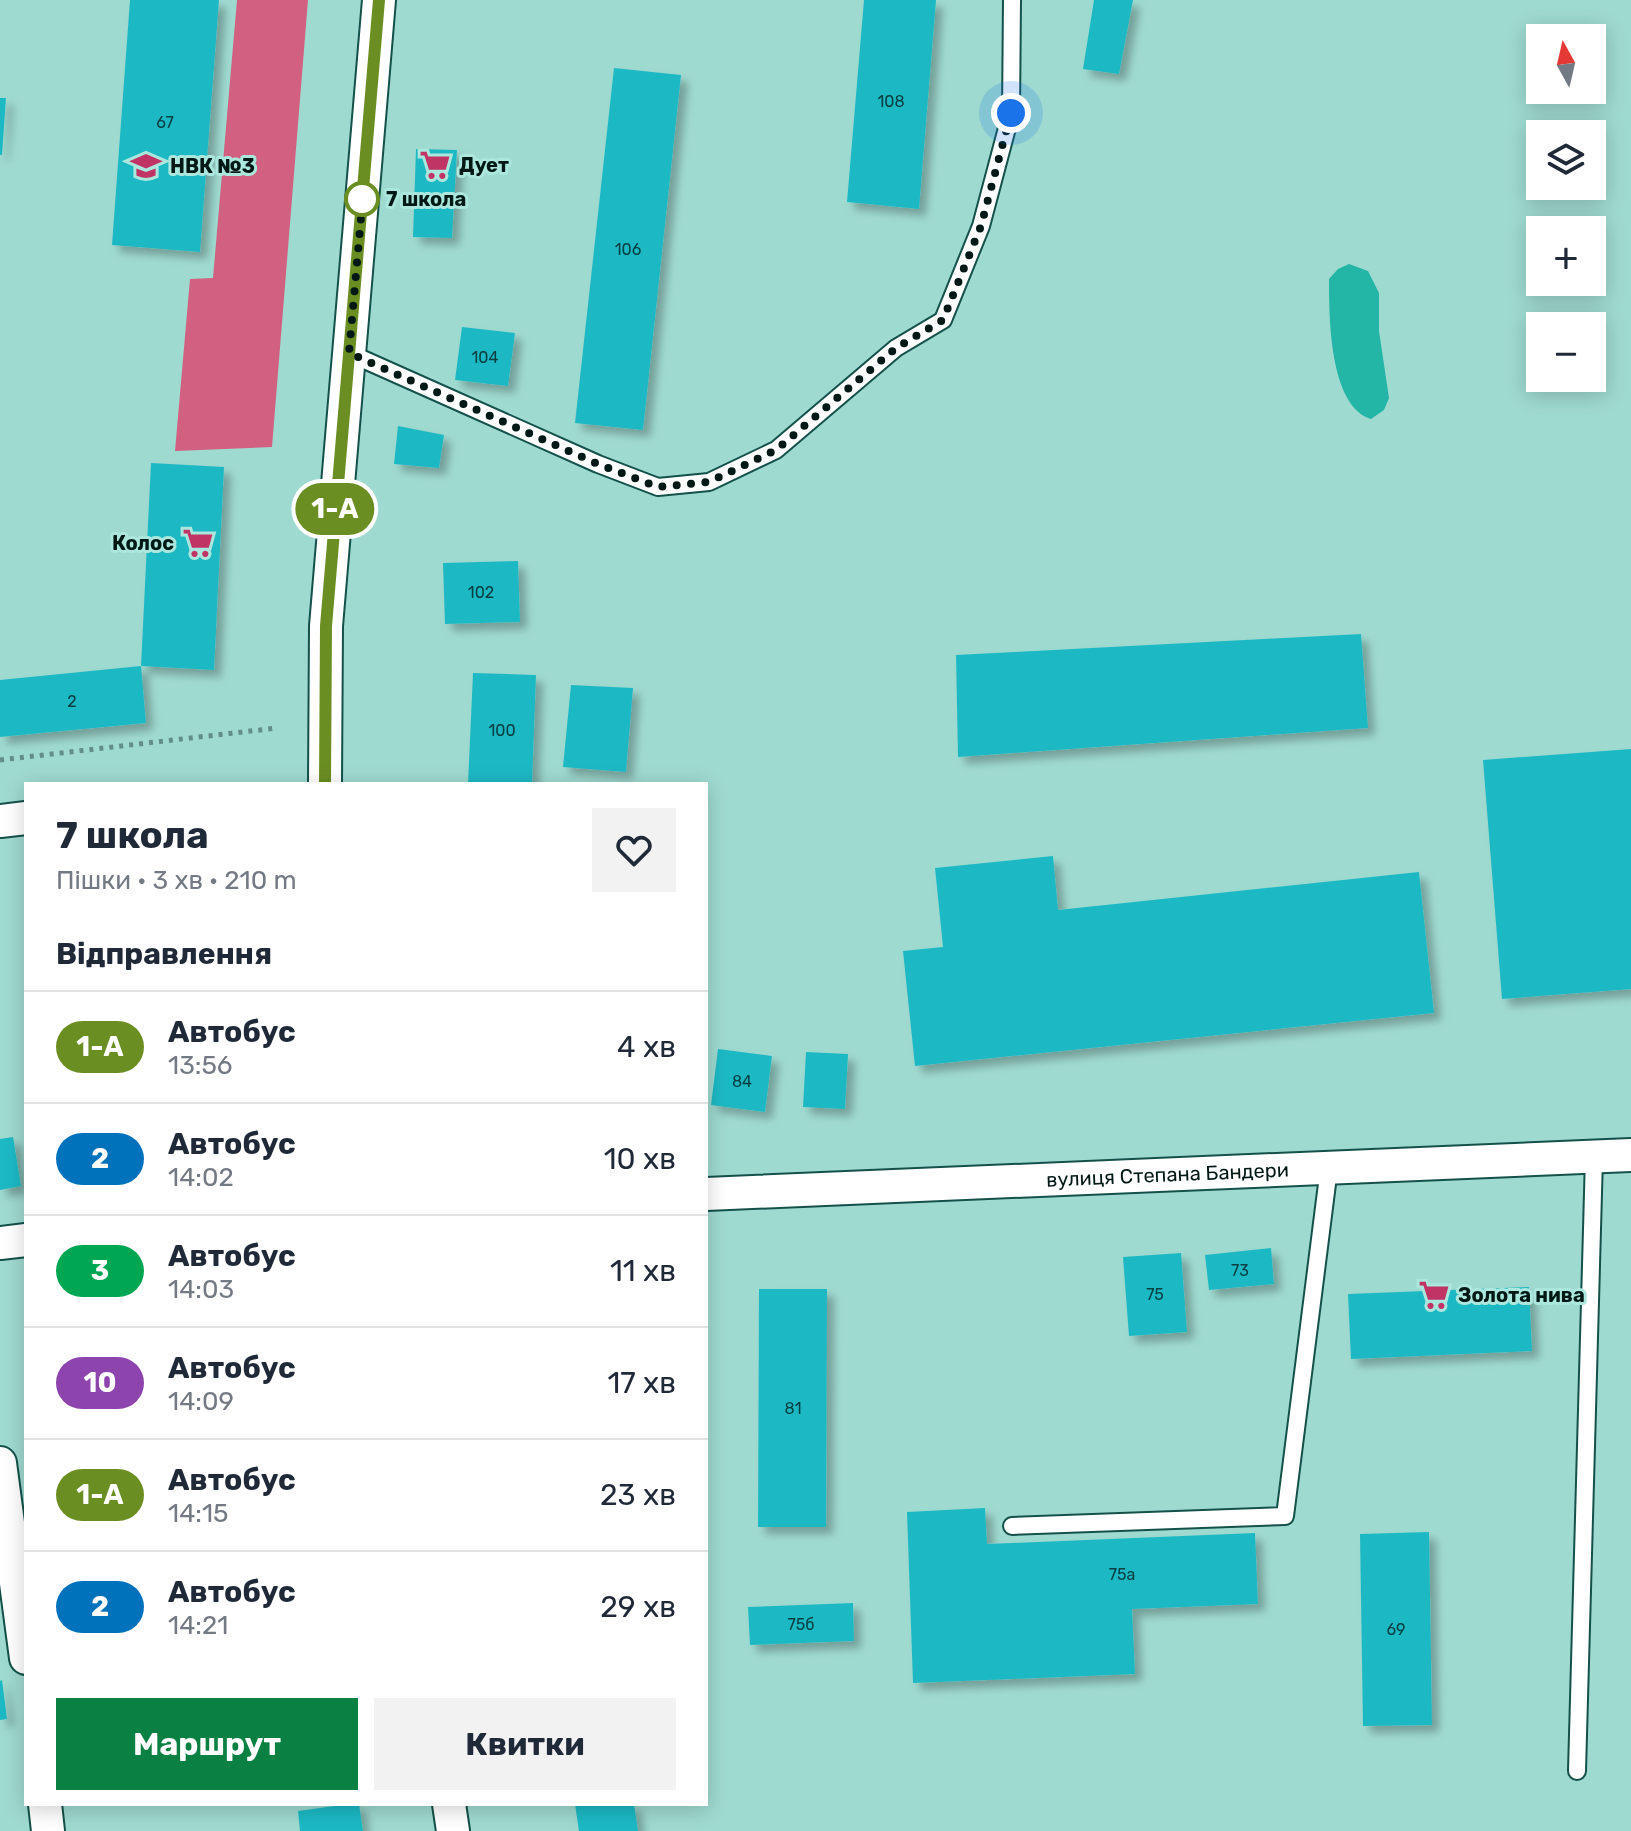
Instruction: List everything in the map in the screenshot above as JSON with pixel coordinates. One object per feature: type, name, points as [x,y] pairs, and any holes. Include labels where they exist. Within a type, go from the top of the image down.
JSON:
[{"type":"street","points":[[325,782],[326,626],[379,0]]},
{"type":"street","points":[[0,821],[24,818]]},
{"type":"street","name":"вулиця Степана Бандери","points":[[708,1194],[1631,1155]]},
{"type":"street","points":[[0,1243],[24,1240]]},
{"type":"street","points":[[0,1463],[10,1613],[24,1652]]},
{"type":"street","points":[[45,1806],[48,1831]]},
{"type":"street","points":[[449,1806],[453,1831]]},
{"type":"lane","points":[[349,353],[598,464],[658,487],[709,482],[776,450],[896,348],[943,320],[981,226],[1011,113],[1012,0]]},
{"type":"lane","points":[[1577,1771],[1594,1157]]},
{"type":"lane","points":[[1012,1526],[1285,1516],[1329,1168]]},
{"type":"path","points":[[0,760],[277,728]]},
{"type":"shaded area","points":[[237,0],[308,0],[272,447],[175,451],[190,279],[213,278]]},
{"type":"water","points":[[1349,264],[1368,271],[1379,293],[1379,331],[1389,398],[1384,410],[1371,419],[1357,411],[1347,397],[1334,358],[1329,279],[1338,269]]},
{"type":"building","points":[[130,0],[219,0],[200,252],[112,245]]},
{"type":"building","points":[[864,0],[936,0],[919,209],[847,202]]},
{"type":"building","points":[[1094,0],[1133,0],[1119,74],[1083,69]]},
{"type":"building","points":[[614,68],[681,75],[643,430],[575,423]]},
{"type":"building","points":[[0,98],[6,98],[2,155],[0,155]]},
{"type":"building","points":[[416,149],[457,150],[452,238],[413,237]]},
{"type":"building","points":[[462,327],[515,333],[508,386],[455,380]]},
{"type":"building","points":[[398,426],[444,435],[439,468],[394,464]]},
{"type":"building","points":[[151,463],[224,467],[214,670],[141,666]]},
{"type":"building","points":[[518,561],[520,622],[445,624],[443,563]]},
{"type":"building","points":[[1361,634],[1368,728],[958,757],[956,655]]},
{"type":"building","points":[[141,666],[146,723],[0,737],[0,680]]},
{"type":"building","points":[[473,673],[536,675],[532,782],[468,782]]},
{"type":"building","points":[[571,685],[633,688],[626,772],[563,767]]},
{"type":"building","points":[[1631,749],[1631,989],[1502,999],[1483,760]]},
{"type":"building","points":[[1053,856],[1058,910],[1419,872],[1434,1013],[915,1066],[903,951],[943,947],[935,868]]},
{"type":"building","points":[[718,1049],[772,1056],[765,1112],[711,1105]]},
{"type":"building","points":[[806,1052],[848,1054],[845,1109],[803,1107]]},
{"type":"building","points":[[13,1137],[21,1186],[0,1190],[0,1139]]},
{"type":"building","points":[[1271,1248],[1274,1284],[1209,1290],[1205,1255]]},
{"type":"building","points":[[1181,1253],[1187,1332],[1129,1336],[1123,1257]]},
{"type":"building","points":[[1529,1287],[1532,1351],[1351,1359],[1348,1294]]},
{"type":"building","points":[[759,1289],[827,1289],[826,1527],[758,1527]]},
{"type":"building","points":[[985,1508],[987,1544],[1255,1533],[1258,1604],[1132,1609],[1135,1674],[913,1683],[907,1512]]},
{"type":"building","points":[[1429,1532],[1432,1725],[1363,1726],[1360,1534]]},
{"type":"building","points":[[853,1603],[854,1641],[750,1645],[748,1607]]},
{"type":"building","points":[[0,1681],[7,1719],[0,1720]]},
{"type":"building","points":[[359,1806],[363,1831],[300,1831],[298,1811]]},
{"type":"building","points":[[575,1806],[634,1806],[638,1831],[579,1831]]},
{"type":"bus line","name":"1-А","points":[[325,782],[326,626],[379,0]]},
{"type":"place","name":"Дует","points":[[435,165]]},
{"type":"place","name":"НВК №3","points":[[146,166]]},
{"type":"place","name":"7 школа","points":[[362,199]]},
{"type":"place","name":"Колос","points":[[198,543]]},
{"type":"place","name":"Золота нива","points":[[1434,1295]]},
{"type":"route","points":[[362,199],[363,195],[349,353],[598,464],[658,487],[709,482],[776,450],[896,348],[943,320],[981,226],[1011,113]]}]
